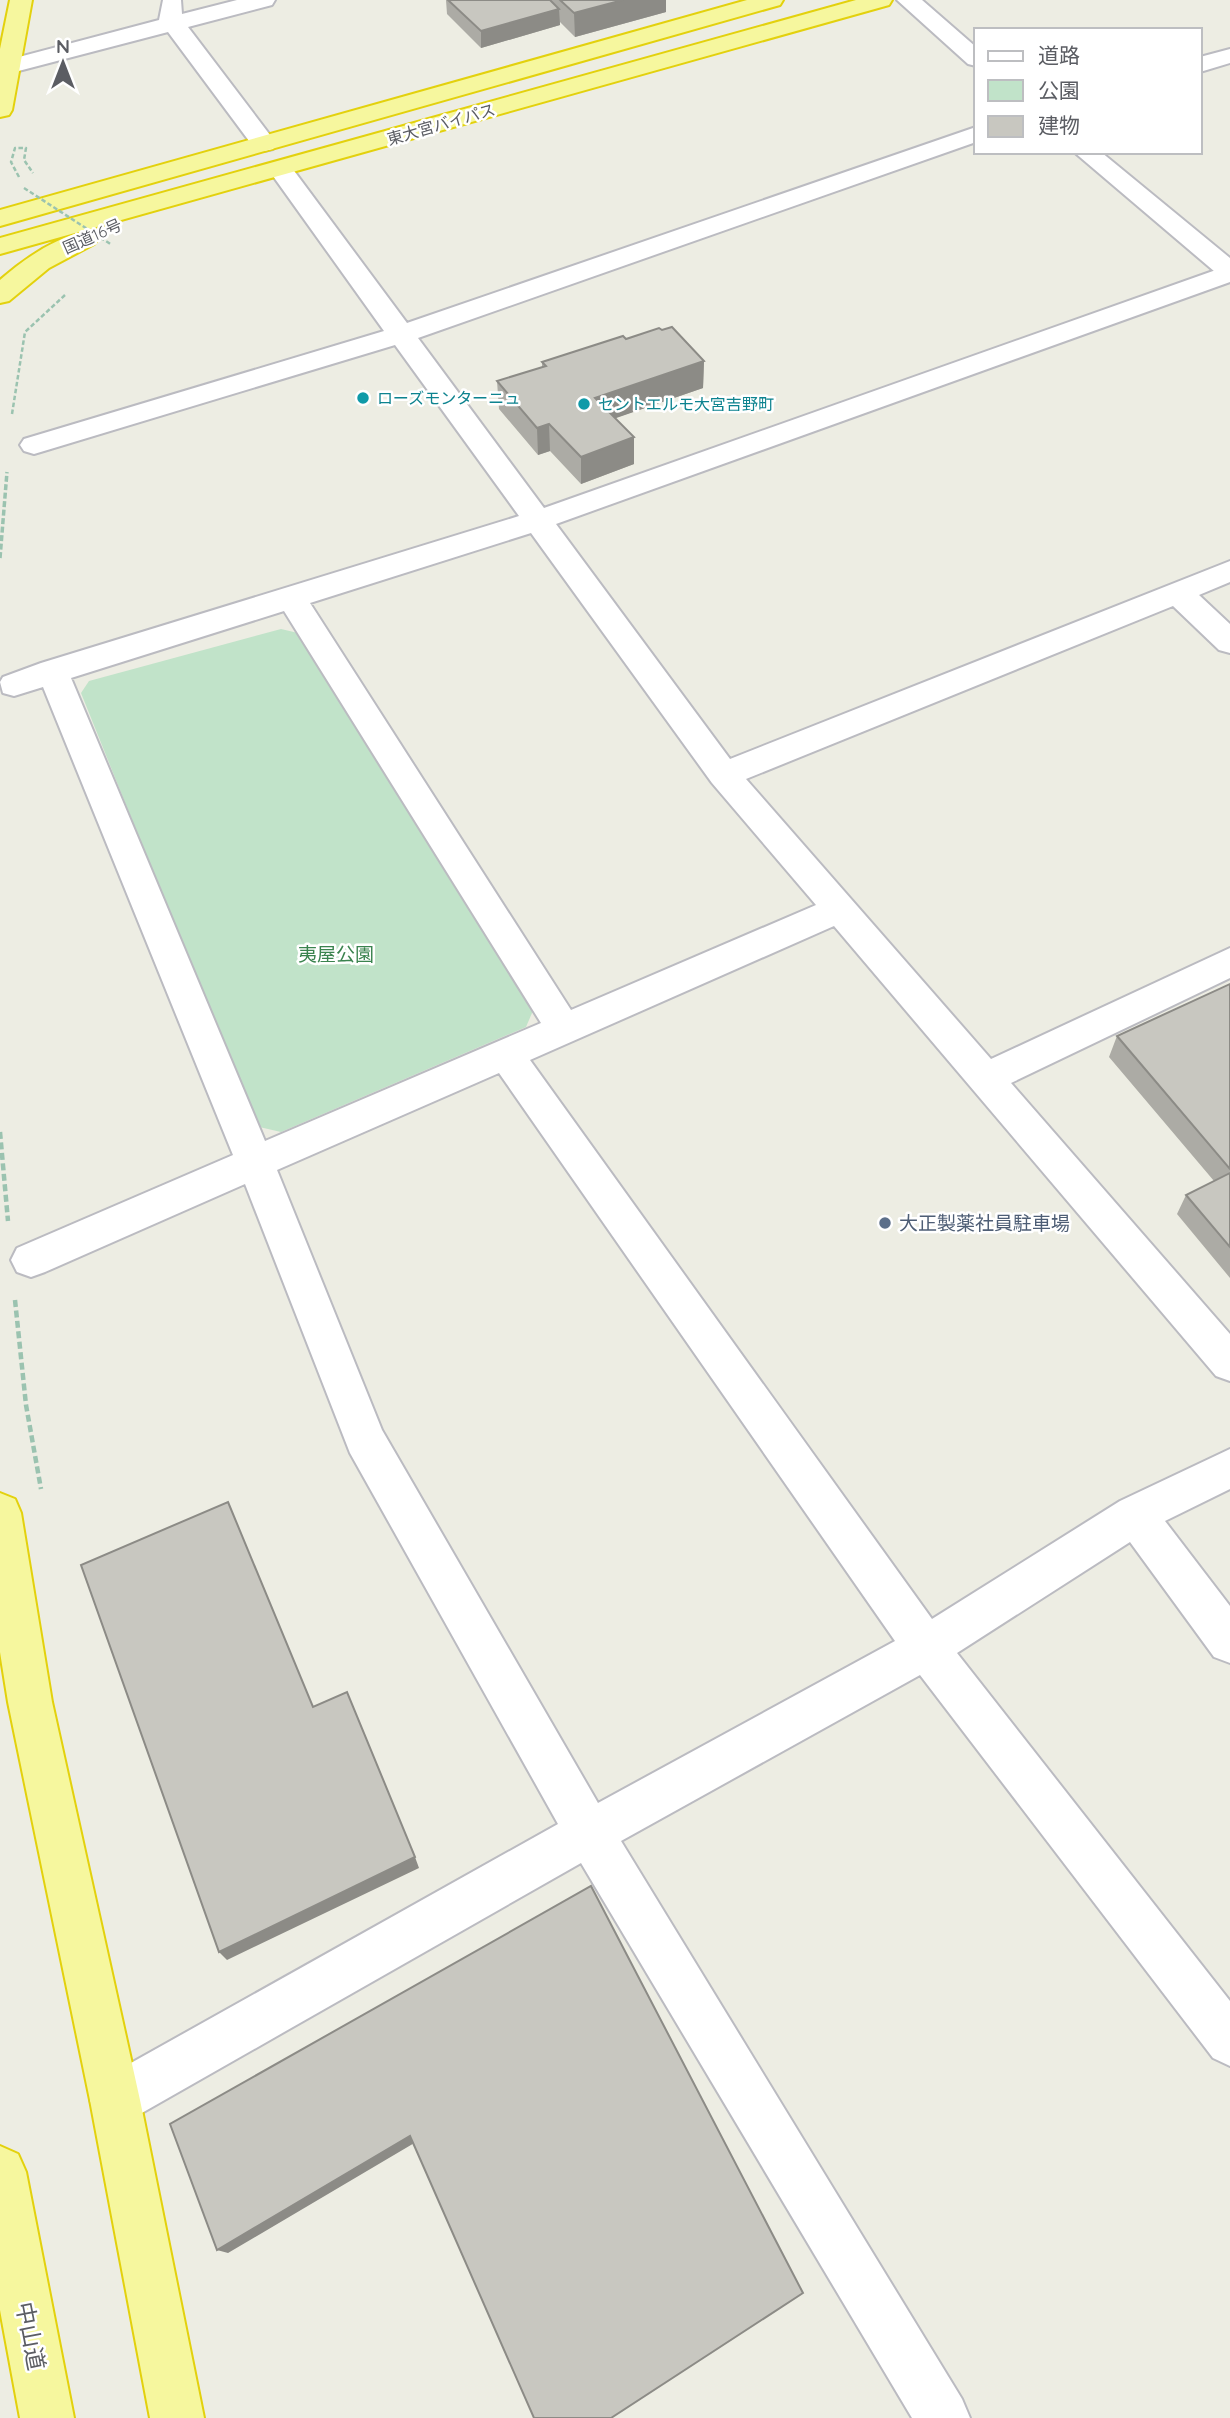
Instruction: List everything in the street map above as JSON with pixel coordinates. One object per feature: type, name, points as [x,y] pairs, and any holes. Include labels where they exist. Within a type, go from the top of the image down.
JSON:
[{"type":"highway","points":[[0,110],[21,0]]},
{"type":"highway","name":"東大宮バイパス","points":[[0,246],[192,191],[272,157],[772,0]]},
{"type":"highway","name":"東大宮バイパス","points":[[0,218],[272,157],[881,0]]},
{"type":"highway","name":"国道16号","points":[[0,295],[18,276],[53,253],[192,191]]},
{"type":"highway","points":[[0,1513],[30,1702],[115,2101],[177,2418]]},
{"type":"highway","name":"中山道","points":[[0,2172],[47,2418]]},
{"type":"street","points":[[172,0],[170,19],[540,520],[724,775],[838,911],[1230,1363]]},
{"type":"street","points":[[7,67],[264,0]]},
{"type":"street","points":[[908,0],[974,57]]},
{"type":"street","points":[[1202,64],[1230,56]]},
{"type":"street","points":[[34,445],[402,334],[974,135]]},
{"type":"street","points":[[1088,154],[1230,272]]},
{"type":"street","points":[[943,2418],[589,1833],[365,1440],[255,1162],[33,678],[540,520],[1230,272]]},
{"type":"street","points":[[724,775],[1230,571]]},
{"type":"street","points":[[1177,592],[1230,642]]},
{"type":"street","points":[[291,597],[564,1029]]},
{"type":"street","points":[[31,1259],[838,911]]},
{"type":"street","points":[[984,1079],[1230,962]]},
{"type":"street","points":[[506,1055],[926,1648],[1230,2040]]},
{"type":"street","points":[[115,2101],[589,1833],[926,1648],[1135,1515],[1230,1468]]},
{"type":"street","points":[[1135,1515],[1230,1642]]},
{"type":"path","points":[[35,175],[24,160],[26,148],[15,148],[11,162],[24,188],[112,245]]},
{"type":"path","points":[[38,318],[74,288]]},
{"type":"green space","name":"夷屋公園","points":[[281,629],[298,633],[535,1006],[526,1027],[281,1132],[255,1126],[81,693],[89,681]]},
{"type":"building","points":[[448,0],[550,0],[559,9],[481,31]]},
{"type":"building","points":[[560,0],[623,0],[574,13]]},
{"type":"building","points":[[672,327],[704,361],[595,398],[634,437],[581,457],[549,424],[537,428],[497,381],[546,366],[542,362],[623,336],[626,339],[659,328],[662,330]]},
{"type":"building","points":[[1230,984],[1230,1169],[1117,1036]]},
{"type":"building","points":[[1230,1173],[1230,1247],[1186,1195]]},
{"type":"building","points":[[228,1502],[313,1707],[347,1692],[415,1857],[219,1952],[81,1565]]},
{"type":"building","points":[[591,1886],[803,2293],[611,2418],[534,2418],[410,2136],[217,2250],[170,2124]]},
{"type":"place","name":"ローズモンターニュ","points":[[363,398]]},
{"type":"place","name":"セントエルモ大宮吉野町","points":[[584,404]]},
{"type":"place","name":"大正製薬社員駐車場","points":[[885,1223]]}]
